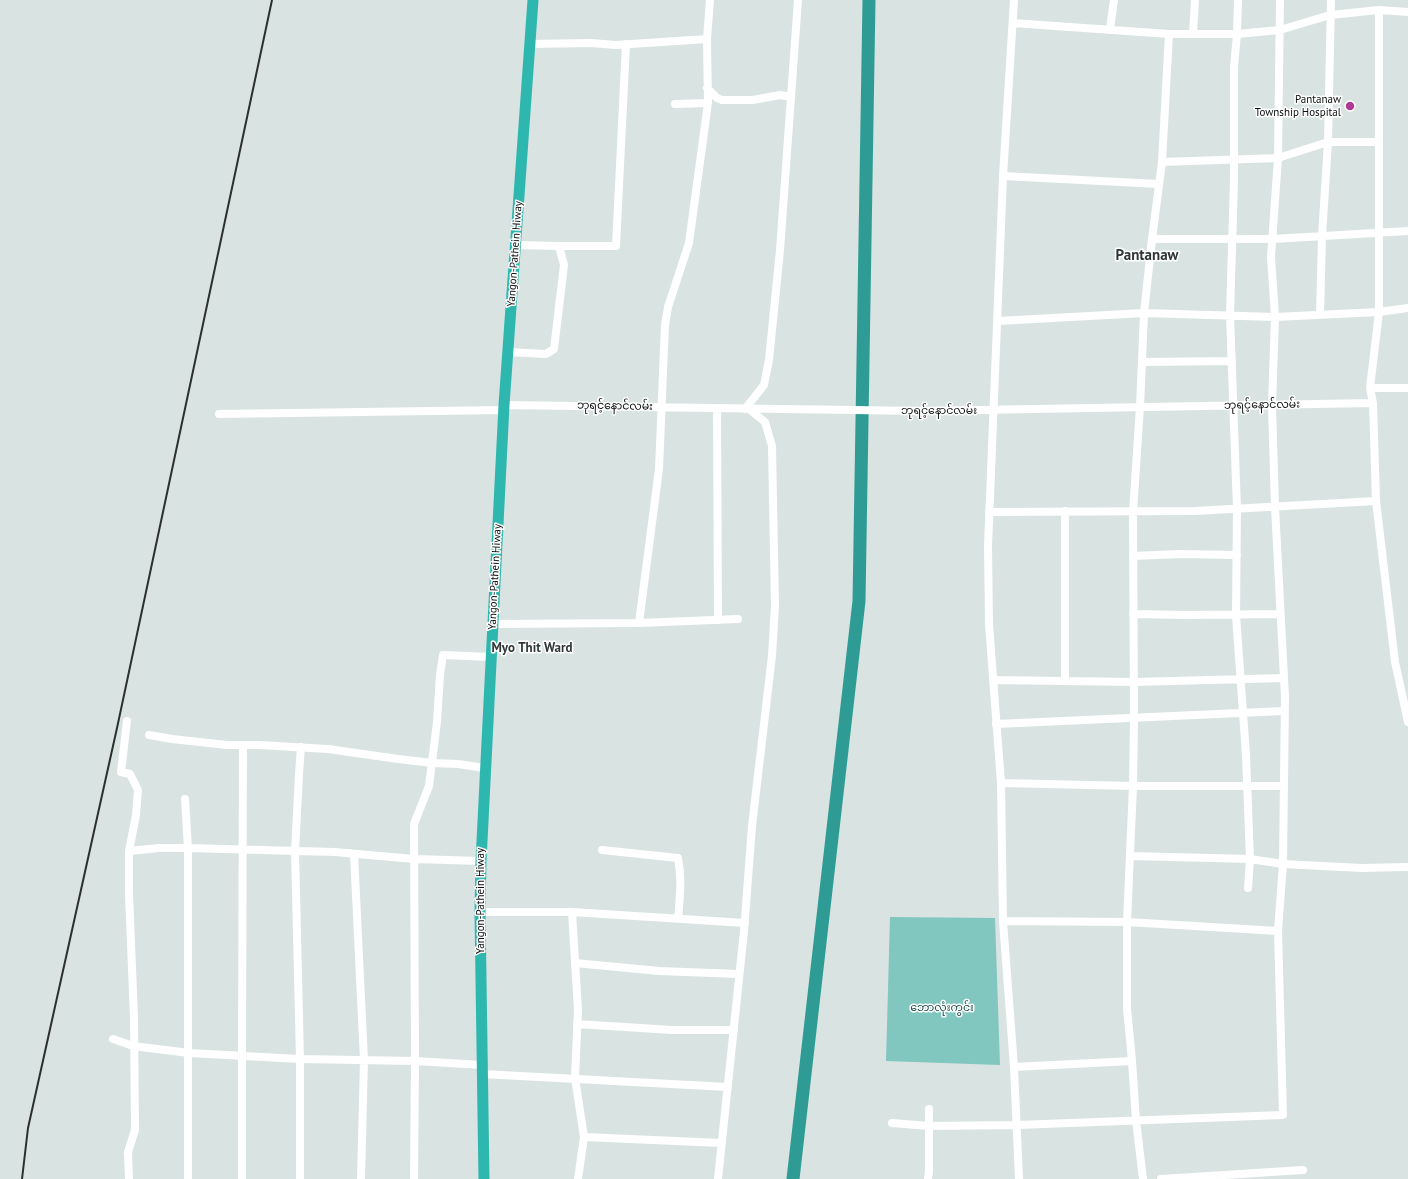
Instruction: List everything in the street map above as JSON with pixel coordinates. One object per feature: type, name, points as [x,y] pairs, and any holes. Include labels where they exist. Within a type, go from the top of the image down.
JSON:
[{"type":"highway","name":"Yangon-Pathein Hiway","points":[[484,1179],[480,861],[504,408],[533,0]]},
{"type":"street","points":[[640,623],[659,469],[665,324],[668,307],[689,242],[708,103],[707,39],[710,0]]},
{"type":"street","points":[[718,1179],[740,974],[752,826],[772,656],[776,606],[772,446],[765,422],[749,409],[764,385],[769,360],[780,250],[798,0]]},
{"type":"street","points":[[1014,0],[1003,176],[993,410],[989,512],[989,624],[1001,784],[1003,921],[1014,1067],[1019,1179]]},
{"type":"street","points":[[1110,29],[1114,0]]},
{"type":"street","points":[[1193,34],[1194,0]]},
{"type":"street","points":[[1238,0],[1234,67],[1230,315],[1237,509],[1236,615],[1243,713],[1250,859],[1248,888]]},
{"type":"street","points":[[892,1123],[929,1126],[1017,1125],[1283,1115],[1278,931],[1282,864],[1284,678],[1274,507],[1272,406],[1275,317],[1272,239],[1278,158],[1280,0]]},
{"type":"street","points":[[1320,315],[1322,236],[1328,142],[1331,0]]},
{"type":"street","points":[[1013,23],[1169,34],[1237,34],[1280,30],[1330,15],[1379,10],[1408,12]]},
{"type":"street","points":[[1379,10],[1378,312],[1370,388],[1373,404],[1376,501],[1395,662],[1408,722]]},
{"type":"street","points":[[1143,1179],[1136,1120],[1127,1008],[1127,922],[1133,786],[1134,718],[1133,512],[1144,313],[1162,162],[1169,34]]},
{"type":"street","points":[[530,44],[626,44],[707,39]]},
{"type":"street","points":[[516,245],[616,246],[626,44]]},
{"type":"street","points":[[707,88],[717,98],[722,100],[753,100],[780,95],[792,97]]},
{"type":"street","points":[[675,104],[708,103]]},
{"type":"street","points":[[1162,162],[1278,158],[1328,142],[1379,142]]},
{"type":"street","points":[[1003,176],[1159,184]]},
{"type":"street","points":[[1152,239],[1272,239],[1408,231]]},
{"type":"street","points":[[508,352],[546,354],[554,349],[564,265],[559,246]]},
{"type":"street","points":[[998,321],[1144,313],[1275,317],[1378,312],[1408,308]]},
{"type":"street","points":[[1142,362],[1232,361]]},
{"type":"street","points":[[1370,388],[1408,388]]},
{"type":"street","name":"ဘုရင့်နောင်လမ်း","points":[[219,414],[504,408],[661,407],[922,411],[1373,404]]},
{"type":"street","points":[[717,408],[718,620]]},
{"type":"street","points":[[989,512],[1195,511],[1376,501]]},
{"type":"street","points":[[1065,511],[1065,680]]},
{"type":"street","points":[[1133,556],[1180,554],[1236,555]]},
{"type":"street","points":[[1134,614],[1187,616],[1280,614]]},
{"type":"street","points":[[493,624],[640,623],[738,619]]},
{"type":"street","points":[[414,1179],[414,824],[429,786],[444,655],[491,657]]},
{"type":"street","points":[[993,680],[1134,682],[1284,678]]},
{"type":"street","points":[[996,724],[1284,712]]},
{"type":"street","points":[[127,721],[121,772],[130,774],[138,790],[136,815],[129,851],[129,894],[134,1017],[134,1130],[128,1152],[129,1179]]},
{"type":"street","points":[[148,735],[227,745],[301,747],[335,750],[432,763],[458,764],[485,768]]},
{"type":"street","points":[[242,1179],[242,850],[244,745]]},
{"type":"street","points":[[300,1179],[300,1059],[295,851],[301,747]]},
{"type":"street","points":[[1001,784],[1283,786]]},
{"type":"street","points":[[185,798],[188,848],[188,1179]]},
{"type":"street","points":[[129,851],[159,848],[295,851],[414,859],[480,861]]},
{"type":"street","points":[[602,850],[678,858],[681,872],[681,883],[678,918]]},
{"type":"street","points":[[354,854],[364,1060],[361,1179]]},
{"type":"street","points":[[1130,856],[1250,859],[1282,864],[1361,868],[1408,867]]},
{"type":"street","points":[[480,912],[572,912],[745,922]]},
{"type":"street","points":[[572,912],[578,1010],[576,1078],[584,1137],[578,1179]]},
{"type":"street","points":[[1003,921],[1127,922],[1278,931]]},
{"type":"street","points":[[575,963],[659,971],[740,974]]},
{"type":"street","points":[[577,1024],[672,1030],[734,1030]]},
{"type":"street","points":[[113,1039],[133,1046],[189,1052],[300,1059],[415,1061],[576,1078],[728,1087]]},
{"type":"street","points":[[1014,1067],[1132,1061]]},
{"type":"street","points":[[928,1179],[929,1108]]},
{"type":"street","points":[[584,1137],[722,1142]]},
{"type":"street","points":[[1161,1179],[1303,1170]]},
{"type":"green space","name":"ဘောလုံးကွင်း","points":[[890,917],[995,918],[1000,1065],[886,1061]]},
{"type":"waterway","points":[[793,1179],[859,601],[869,0]]},
{"type":"railway","points":[[22,1179],[28,1128],[117,728],[272,0]]},
{"type":"place","name":"Pantanaw Township Hospital","points":[[1350,106]]},
{"type":"district","name":"Pantanaw","points":[[1147,256]]},
{"type":"district","name":"Myo Thit Ward","points":[[532,648]]}]
